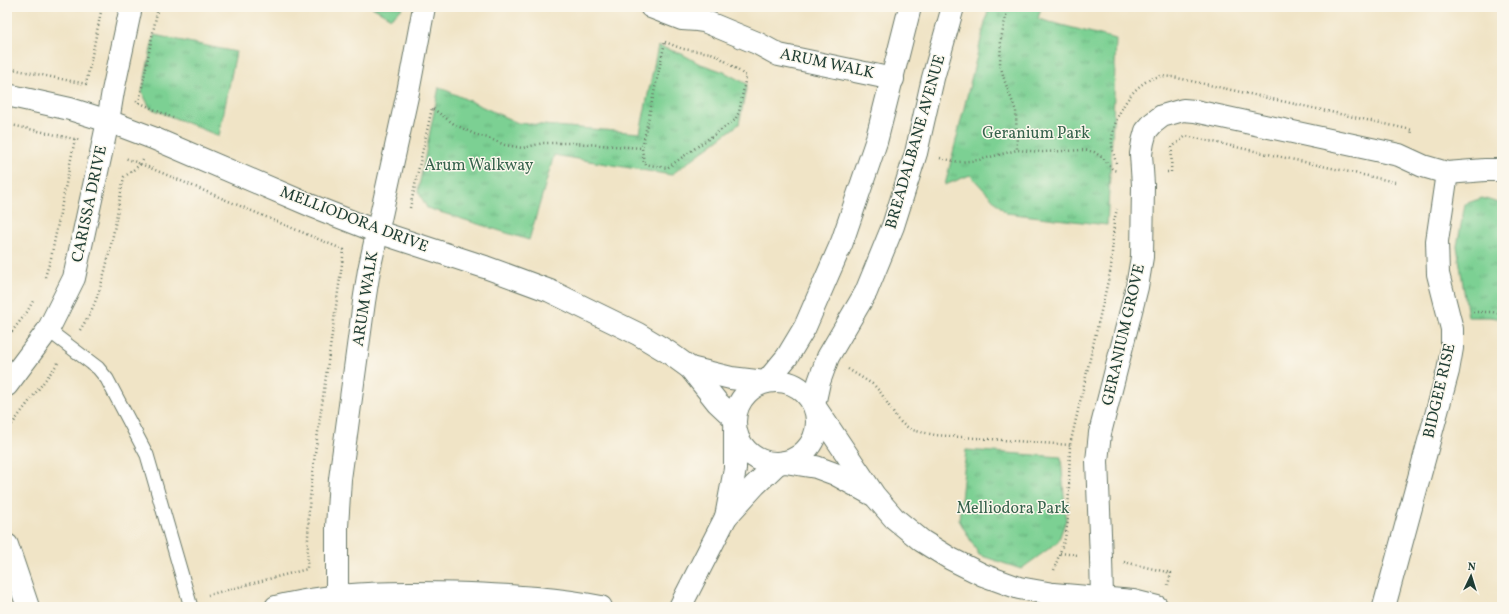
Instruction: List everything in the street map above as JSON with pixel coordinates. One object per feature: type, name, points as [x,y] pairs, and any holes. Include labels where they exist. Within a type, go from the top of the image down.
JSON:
[{"type":"street","name":"CARISSA DRIVE","points":[[7,385],[48,330],[74,278],[131,7]]},
{"type":"street","name":"ARUM WALK","points":[[337,596],[337,526],[340,479],[364,302],[408,92],[424,7]]},
{"type":"street","name":"ARUM WALK","points":[[651,7],[682,20],[704,21],[757,43],[779,55],[893,79]]},
{"type":"street","points":[[726,517],[735,469],[735,423],[738,406],[744,396],[754,387],[766,381],[787,357],[806,327],[859,194],[876,142],[910,7]]},
{"type":"street","name":"BREADALBANE AVENUE","points":[[815,406],[819,382],[828,357],[856,310],[893,226],[916,153],[933,78],[953,7]]},
{"type":"street","name":"MELLIODORA DRIVE","points":[[7,95],[70,108],[108,121],[153,138],[312,206],[378,232],[485,267],[550,291],[638,334],[668,352],[690,368],[735,423]]},
{"type":"street","name":"GERANIUM GROVE","points":[[1102,597],[1097,461],[1100,433],[1137,287],[1142,257],[1143,185],[1141,154],[1146,131],[1153,123],[1171,113],[1183,110],[1195,110],[1399,155],[1424,166],[1447,173],[1502,170]]},
{"type":"street","name":"BIDGEE RISE","points":[[1384,607],[1448,371],[1452,342],[1452,329],[1438,274],[1437,241],[1447,173]]},
{"type":"street","name":"MELLIODORA DRIVE","points":[[690,368],[731,378],[766,381]]},
{"type":"street","points":[[766,381],[781,380],[795,385],[807,393],[874,495],[894,518],[922,541],[952,559],[983,575],[1019,588],[1053,594],[1102,597],[1133,601],[1157,607]]},
{"type":"street","points":[[680,607],[726,517],[755,485],[782,462],[798,456],[809,447],[816,435],[818,420],[815,406]]},
{"type":"street","points":[[735,423],[738,438],[745,449],[754,457],[766,461],[782,462],[816,468],[835,474],[874,495]]},
{"type":"street","points":[[7,545],[28,607]]},
{"type":"street","points":[[276,607],[337,596],[388,593],[497,595],[583,603],[601,607]]},
{"type":"lane","points":[[48,330],[98,368],[107,379],[147,455],[190,604]]},
{"type":"path","points":[[7,68],[86,84],[102,7]]},
{"type":"path","points":[[139,103],[158,7]]},
{"type":"path","points":[[1008,7],[1002,39],[1000,64],[1016,111],[1017,150]]},
{"type":"path","points":[[664,42],[684,49],[712,53],[746,76],[739,112],[735,120],[667,168],[644,164],[642,148],[664,42]]},
{"type":"path","points":[[410,208],[432,108],[460,128],[505,145],[523,148],[543,143],[572,143],[642,148]]},
{"type":"path","points":[[163,113],[141,164],[344,250],[315,453],[309,507],[307,569],[190,604],[165,607]]},
{"type":"path","points":[[44,281],[51,258],[75,139]]},
{"type":"path","points":[[916,153],[959,162],[979,160],[1017,150],[1043,152],[1073,150],[1094,152],[1103,158],[1113,170],[1117,171],[1119,179]]},
{"type":"path","points":[[1119,204],[1114,221],[1111,268],[1070,444],[1068,521],[1065,538],[1060,553],[1116,560],[1171,573],[1167,587]]},
{"type":"path","points":[[7,338],[27,312],[34,299]]},
{"type":"path","points":[[1449,313],[1492,312],[1502,314]]},
{"type":"path","points":[[828,357],[874,385],[881,393],[897,419],[912,430],[935,435],[1099,445]]},
{"type":"green space","points":[[372,7],[404,7],[391,18]]},
{"type":"green space","name":"Geranium Park","points":[[989,7],[1041,7],[1038,19],[1116,39],[1107,225],[1006,213],[970,175],[945,185]]},
{"type":"green space","points":[[154,35],[236,52],[219,136],[150,108],[142,92]]},
{"type":"green space","name":"Arum Walkway","points":[[658,46],[682,54],[698,63],[724,72],[747,84],[739,124],[671,175],[554,155],[529,240],[427,208],[418,191],[439,87],[518,123],[640,133]]},
{"type":"green space","points":[[1482,198],[1502,204],[1502,319],[1491,317],[1468,317],[1457,246],[1465,204]]},
{"type":"green space","name":"Melliodora Park","points":[[966,450],[1061,457],[1066,520],[1058,542],[1021,569],[979,555],[959,520]]}]
